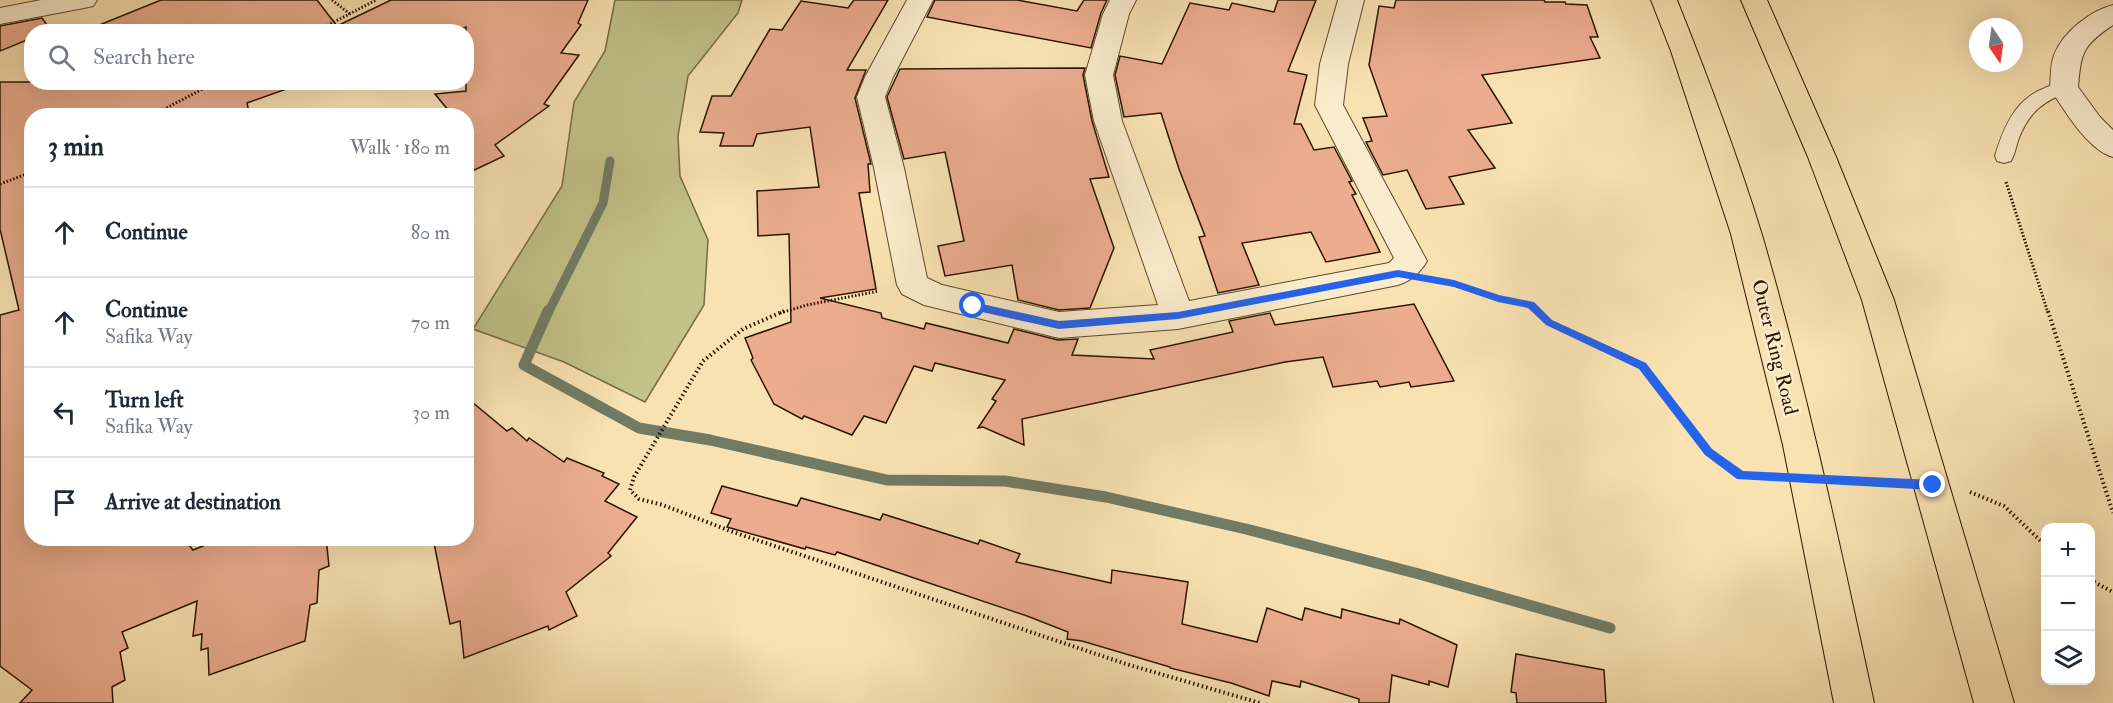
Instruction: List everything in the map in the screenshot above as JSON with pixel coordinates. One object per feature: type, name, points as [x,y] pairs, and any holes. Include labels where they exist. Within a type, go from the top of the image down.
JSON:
[{"type":"highway","name":"Outer Ring Road","points":[[1664,0],[1684,51],[1746,234],[1807,479],[1854,703]]},
{"type":"highway","points":[[1754,0],[1822,157],[1878,300],[1994,703]]},
{"type":"street","points":[[0,16],[84,0]]},
{"type":"street","points":[[920,0],[879,77],[871,97],[889,168],[913,285],[935,296],[1059,325],[1178,316],[1398,273],[1411,261],[1329,105],[1334,64],[1351,0]]},
{"type":"street","points":[[1123,0],[1116,14],[1099,75],[1108,121],[1178,316]]},
{"type":"street","points":[[2113,13],[2085,31],[2067,56],[2064,88],[2090,124],[2113,147]]},
{"type":"lane","points":[[2004,156],[2009,135],[2035,98],[2049,90],[2064,88]]},
{"type":"path","points":[[332,0],[350,14]]},
{"type":"path","points":[[331,24],[376,0]]},
{"type":"path","points":[[167,108],[201,90]]},
{"type":"path","points":[[2004,156],[2004,173],[2015,213],[2113,513]]},
{"type":"path","points":[[0,184],[24,175]]},
{"type":"path","points":[[1398,273],[1454,284],[1498,299],[1530,305],[1549,322],[1642,366],[1709,452],[1741,476],[1933,485],[1991,497],[2003,504],[2041,541]]},
{"type":"path","points":[[913,285],[794,307],[739,331],[718,346],[703,361],[634,477],[630,490],[639,499],[663,505],[733,532],[1126,664],[1260,703]]},
{"type":"path","points":[[2095,581],[2113,592]]},
{"type":"green space","points":[[615,0],[742,0],[738,13],[688,76],[678,136],[680,176],[708,240],[704,305],[645,402],[564,362],[474,329],[562,186],[574,102],[605,51]]},
{"type":"building","points":[[161,0],[317,0],[335,24],[102,24]]},
{"type":"building","points":[[391,0],[588,0],[578,23],[581,25],[561,53],[579,55],[544,104],[549,106],[495,145],[504,156],[474,170],[474,108],[446,108],[435,94],[474,90],[474,24],[341,24]]},
{"type":"building","points":[[854,0],[888,0],[847,70],[866,70],[855,98],[871,164],[868,164],[870,192],[859,193],[876,289],[820,298],[881,313],[882,318],[924,329],[926,323],[1008,343],[1014,329],[1058,340],[1078,339],[1072,355],[1154,359],[1150,350],[1233,332],[1229,321],[1270,313],[1275,325],[1414,304],[1454,381],[1411,387],[1409,382],[1380,387],[1377,381],[1333,387],[1323,357],[1285,362],[1022,419],[1024,445],[983,427],[978,428],[996,401],[992,399],[1005,380],[935,363],[932,371],[914,366],[886,423],[864,416],[852,435],[804,416],[802,419],[774,404],[751,360],[753,358],[745,338],[791,322],[789,234],[758,236],[757,191],[819,187],[810,127],[757,134],[753,146],[720,146],[724,133],[700,132],[712,96],[731,96],[770,29],[782,30],[801,1],[848,8]]},
{"type":"building","points":[[935,0],[1017,0],[1077,11],[1084,0],[1107,0],[1091,48],[927,17]]},
{"type":"building","points":[[1278,0],[1316,0],[1288,71],[1307,75],[1294,124],[1301,124],[1314,150],[1334,147],[1352,181],[1349,182],[1356,194],[1352,195],[1380,252],[1326,262],[1311,232],[1242,243],[1259,285],[1218,293],[1199,237],[1205,236],[1179,169],[1161,113],[1124,117],[1115,75],[1120,56],[1162,64],[1190,3],[1229,10],[1232,3],[1274,12]]},
{"type":"building","points":[[1396,0],[1544,0],[1545,2],[1587,5],[1598,37],[1590,37],[1600,58],[1482,75],[1512,123],[1468,130],[1495,168],[1449,177],[1464,204],[1426,209],[1407,170],[1383,175],[1366,142],[1372,141],[1363,118],[1387,116],[1369,65],[1379,6],[1394,8]]},
{"type":"building","points":[[42,18],[46,24],[24,24],[24,41],[0,51],[0,26]]},
{"type":"building","points":[[1085,68],[1083,75],[1092,121],[1109,177],[1090,179],[1114,248],[1090,308],[1059,310],[1018,300],[1012,265],[945,276],[938,246],[964,241],[945,152],[904,159],[887,97],[900,69]]},
{"type":"building","points":[[0,82],[24,82],[24,90],[284,90],[247,103],[248,108],[24,108],[24,546],[190,546],[193,550],[203,546],[327,546],[329,566],[319,570],[317,603],[310,605],[305,641],[209,675],[208,648],[201,650],[202,634],[193,636],[197,601],[122,632],[128,648],[120,652],[125,680],[112,687],[113,703],[20,703],[32,690],[0,666],[0,315],[19,310],[0,229]]},
{"type":"building","points":[[474,404],[507,431],[512,428],[527,441],[529,438],[564,462],[567,458],[604,473],[602,476],[619,484],[605,501],[637,517],[608,553],[611,556],[566,592],[577,616],[549,630],[548,626],[464,658],[460,621],[450,624],[435,546],[474,546]]},
{"type":"building","points":[[722,486],[797,506],[801,498],[880,520],[883,514],[978,544],[980,540],[1020,554],[1016,562],[1111,583],[1112,570],[1188,582],[1182,624],[1257,642],[1267,608],[1302,620],[1305,608],[1341,618],[1342,609],[1399,624],[1400,619],[1457,645],[1448,687],[1429,681],[1429,685],[1392,675],[1389,703],[1359,703],[1359,699],[1301,681],[1300,687],[1272,681],[1269,696],[1231,683],[1170,668],[1082,641],[1067,639],[1068,632],[1027,616],[837,552],[835,555],[806,547],[805,549],[727,527],[731,519],[711,513]]},
{"type":"building","points":[[1516,654],[1604,670],[1606,703],[1517,703],[1516,693],[1511,692]]},
{"type":"waterway","points":[[548,313],[603,203],[610,161]]},
{"type":"waterway","points":[[548,311],[524,365],[639,428],[710,440],[887,480],[1005,481],[1106,497],[1246,529],[1419,574],[1610,628]]},
{"type":"route","points":[[973,306],[1059,325],[1178,316],[1398,273],[1454,284],[1498,299],[1519,301],[1530,305],[1549,322],[1626,356],[1642,366],[1709,452],[1741,476],[1933,485]]}]
